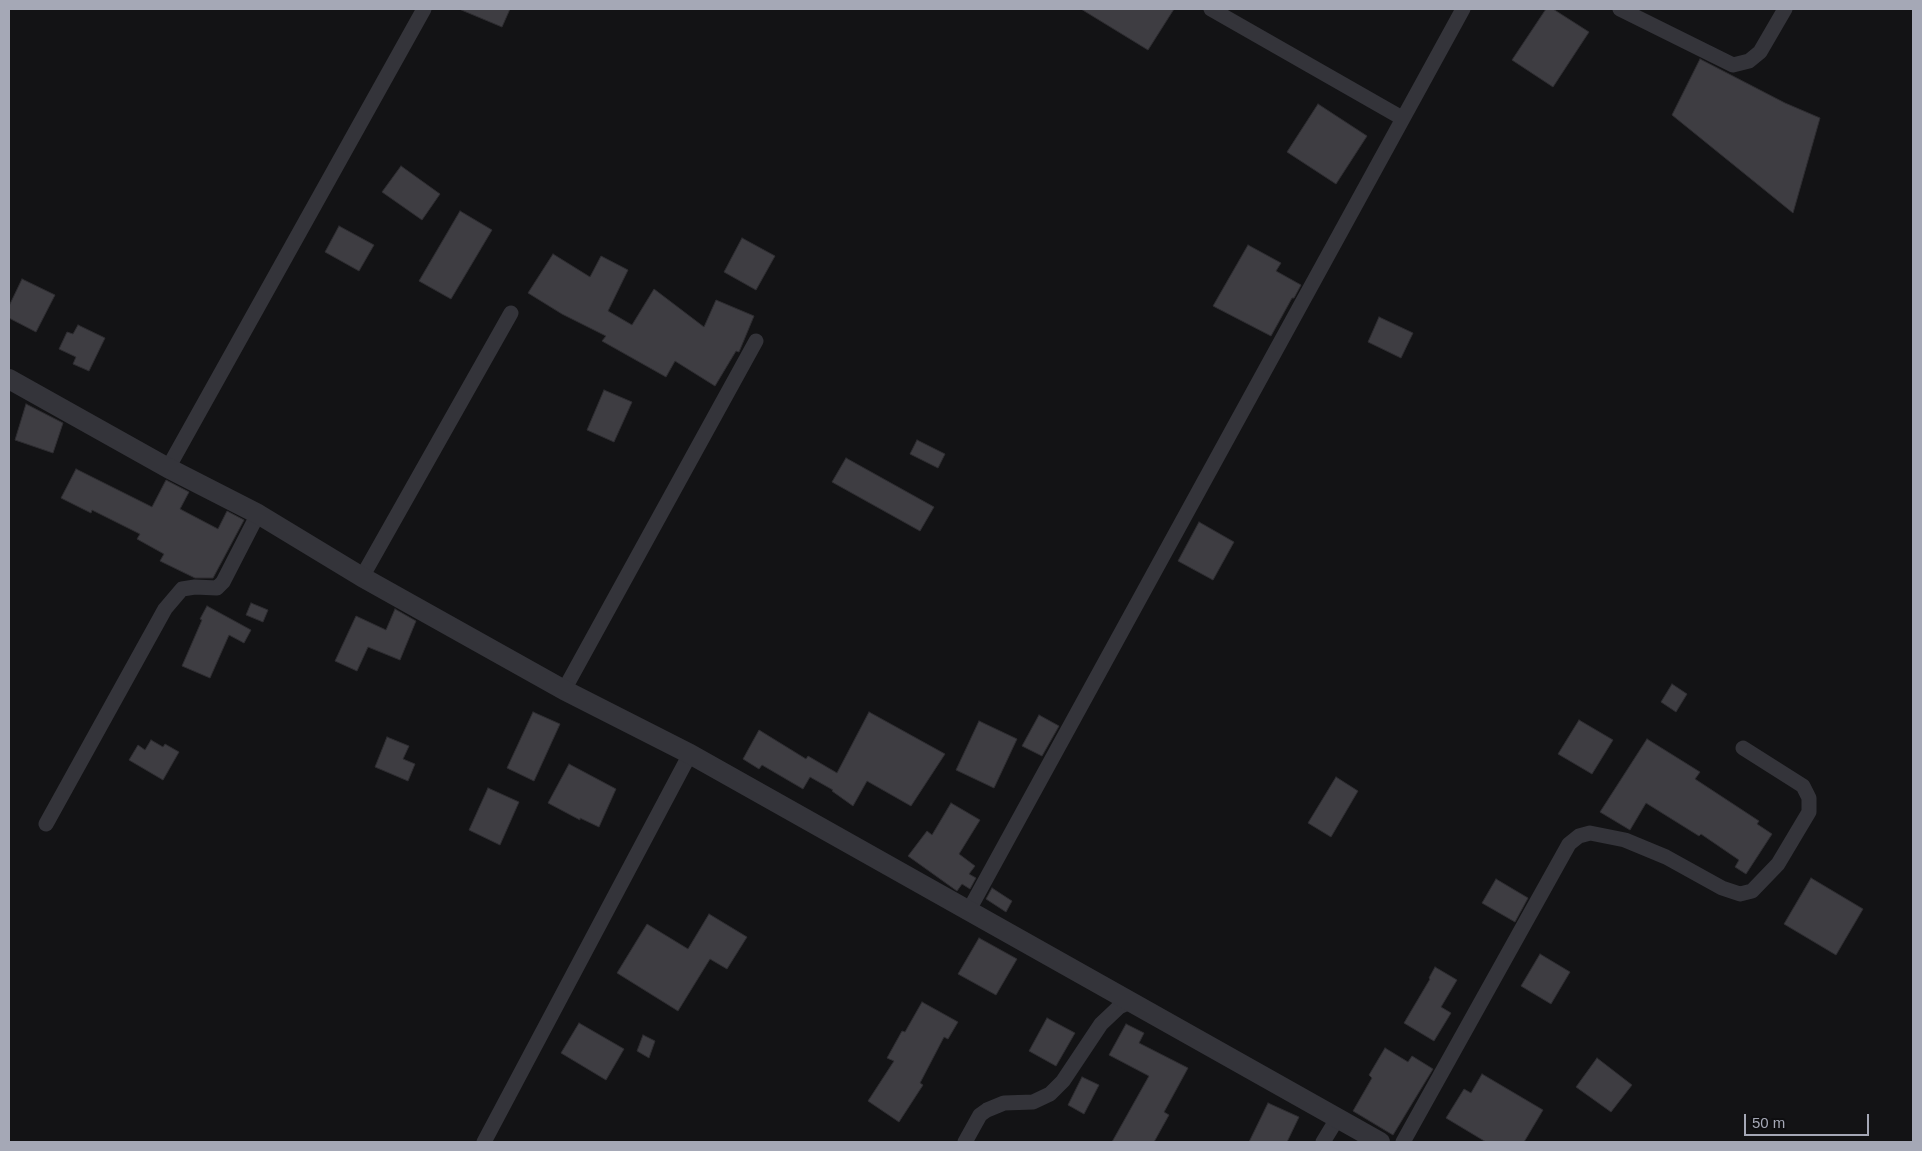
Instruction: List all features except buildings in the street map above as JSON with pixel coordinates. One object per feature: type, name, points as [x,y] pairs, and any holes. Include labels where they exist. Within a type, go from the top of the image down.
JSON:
[{"type":"street","points":[[168,468],[424,9]]},
{"type":"street","points":[[1211,9],[1402,118]]},
{"type":"street","points":[[969,910],[1463,9]]},
{"type":"street","points":[[1620,9],[1733,66],[1749,61],[1760,52],[1785,9]]},
{"type":"street","points":[[362,577],[511,313]]},
{"type":"street","points":[[564,690],[756,341]]},
{"type":"street","points":[[9,379],[168,468],[258,514],[362,577],[564,690],[690,754],[1380,1142]]},
{"type":"street","points":[[46,824],[165,609],[182,589],[194,587],[217,588],[224,582],[258,514]]},
{"type":"street","points":[[1403,1142],[1569,844],[1578,836],[1590,833],[1625,840],[1666,857],[1722,888],[1740,894],[1752,891],[1778,864],[1809,812],[1810,798],[1803,786],[1743,748]]},
{"type":"street","points":[[484,1142],[690,754]]},
{"type":"street","points":[[965,1142],[980,1115],[987,1110],[1004,1103],[1032,1102],[1042,1099],[1057,1088],[1101,1024],[1119,1007],[1130,1002]]},
{"type":"street","points":[[1323,1142],[1337,1119]]}]
